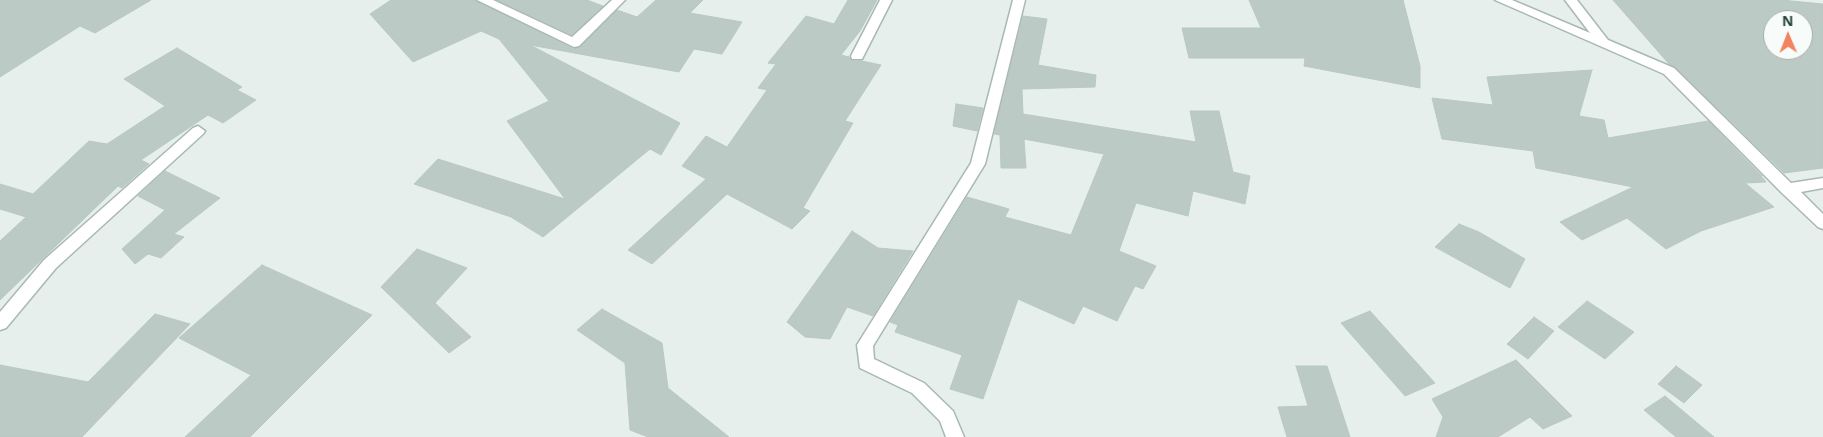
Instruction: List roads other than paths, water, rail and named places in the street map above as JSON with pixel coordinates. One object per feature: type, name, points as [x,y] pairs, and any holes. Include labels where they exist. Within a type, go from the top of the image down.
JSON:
[{"type":"street","points":[[483,0],[574,43],[619,0]]},
{"type":"street","points":[[857,56],[886,0]]},
{"type":"street","points":[[955,437],[947,416],[918,388],[866,364],[865,345],[978,164],[1019,0]]},
{"type":"street","points":[[1501,0],[1670,71],[1823,223]]},
{"type":"street","points":[[1571,0],[1604,43]]},
{"type":"street","points":[[0,323],[50,264],[198,131]]},
{"type":"street","points":[[1787,189],[1823,183]]}]
